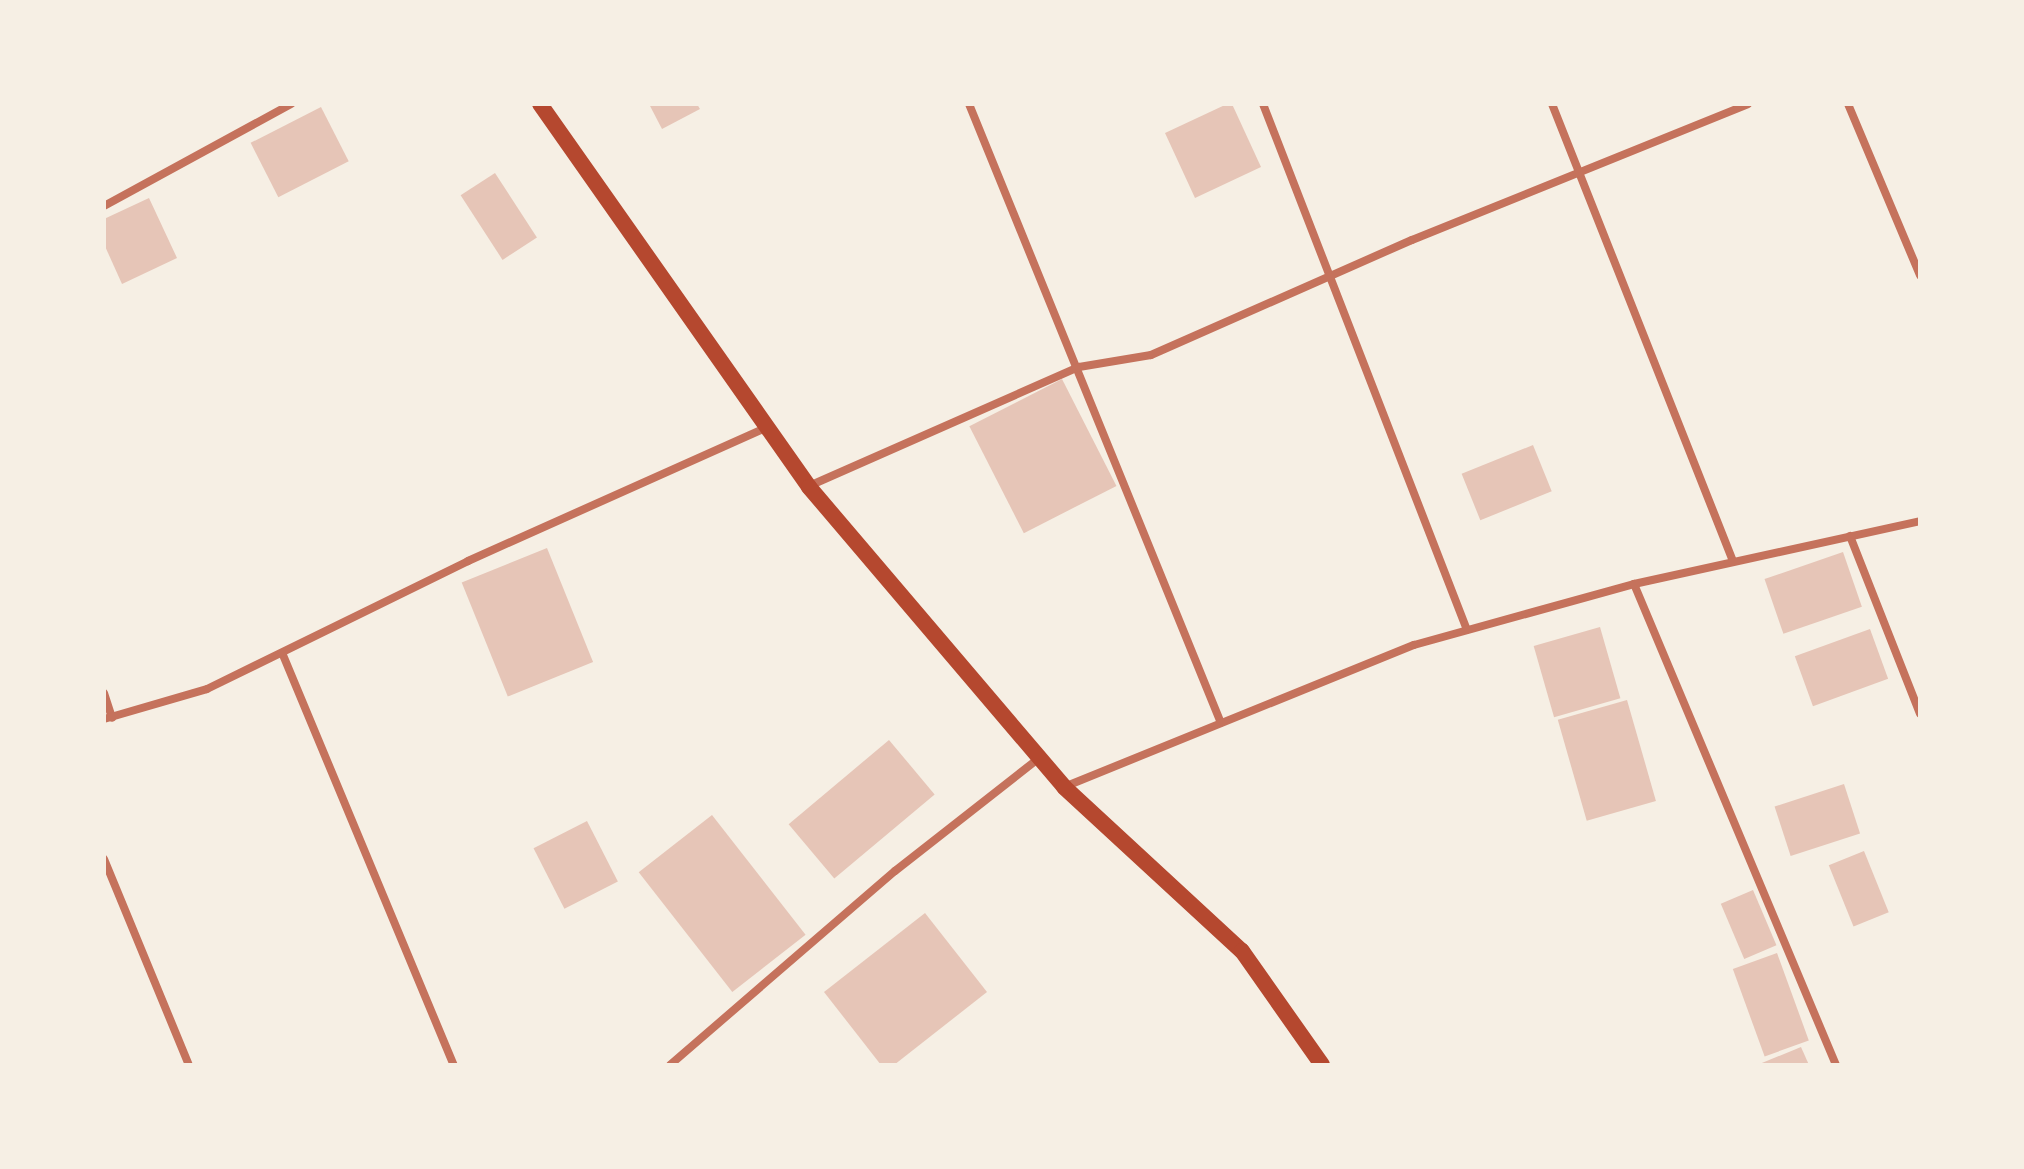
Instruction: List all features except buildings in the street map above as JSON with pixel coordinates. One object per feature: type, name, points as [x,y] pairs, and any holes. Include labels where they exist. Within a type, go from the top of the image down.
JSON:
[{"type":"main road","points":[[540,104],[809,487],[1064,787],[1242,951],[1322,1065]]},
{"type":"street","points":[[104,206],[291,104]]},
{"type":"street","points":[[969,104],[1079,367],[1221,723]]},
{"type":"street","points":[[1263,104],[1467,630]]},
{"type":"street","points":[[1552,104],[1582,172],[1733,562]]},
{"type":"street","points":[[809,487],[1079,367],[1151,355],[1331,274],[1748,104]]},
{"type":"street","points":[[1848,104],[1920,275]]},
{"type":"street","points":[[104,693],[108,718],[207,689],[283,655],[468,561],[766,428]]},
{"type":"street","points":[[1064,787],[1414,645],[1634,584],[1920,521]]},
{"type":"street","points":[[1850,536],[1920,714]]},
{"type":"street","points":[[1634,584],[1836,1065]]},
{"type":"street","points":[[283,655],[454,1065]]},
{"type":"street","points":[[670,1065],[895,871],[1039,758]]},
{"type":"street","points":[[104,859],[189,1065]]}]
